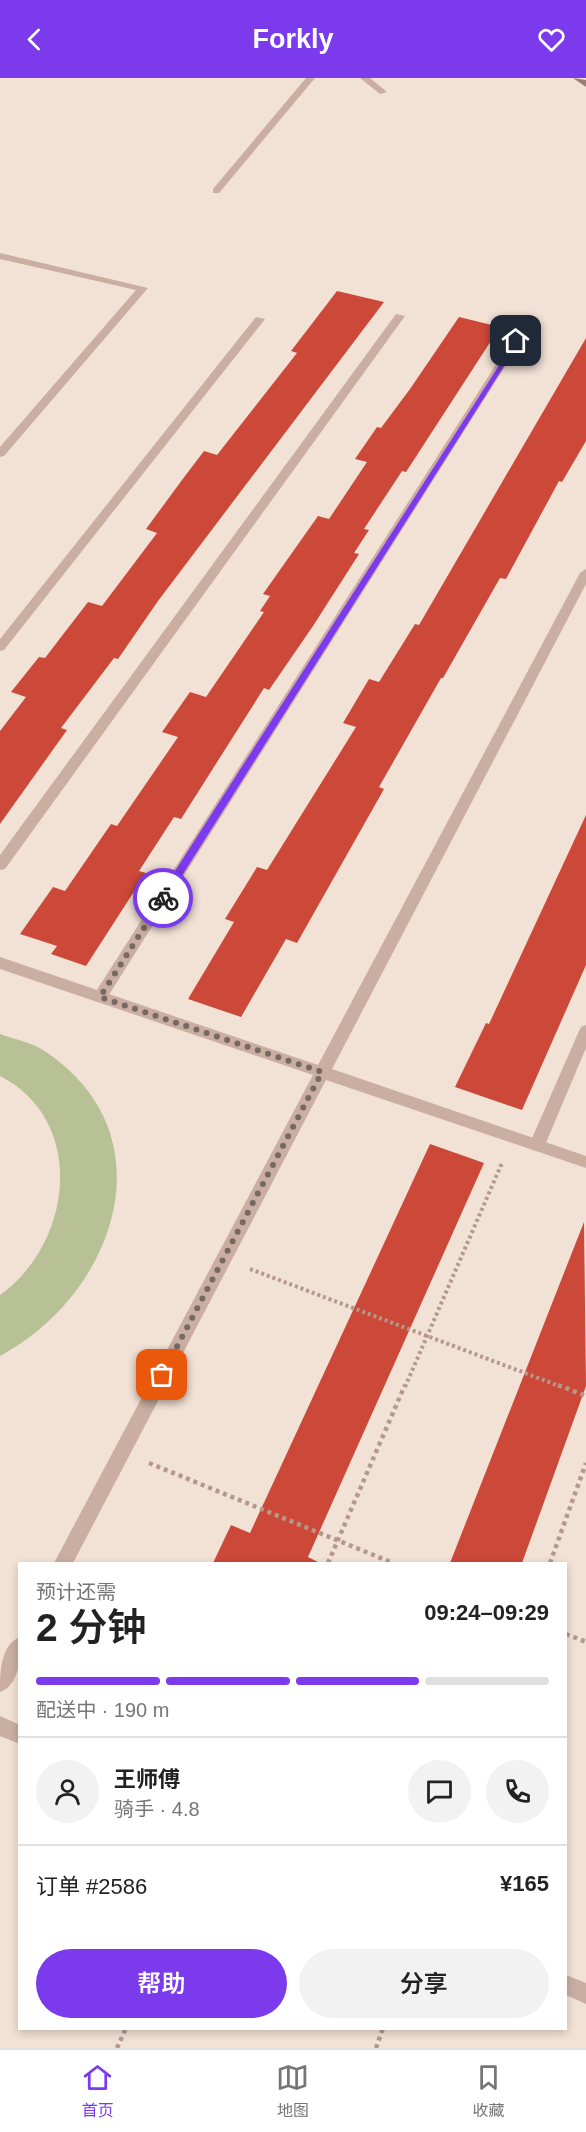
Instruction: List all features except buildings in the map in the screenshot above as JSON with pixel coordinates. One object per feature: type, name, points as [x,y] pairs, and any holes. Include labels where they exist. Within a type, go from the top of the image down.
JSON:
[{"type":"main road","points":[[578,78],[586,84]]},
{"type":"street","points":[[216,191],[311,78]]},
{"type":"street","points":[[364,78],[383,92]]},
{"type":"street","points":[[0,256],[142,288],[0,454]]},
{"type":"street","points":[[0,866],[400,316]]},
{"type":"street","points":[[0,647],[260,319]]},
{"type":"street","points":[[100,997],[516,341]]},
{"type":"street","points":[[64,1562],[586,573]]},
{"type":"street","points":[[0,963],[586,1162]]},
{"type":"street","points":[[537,1145],[586,1030]]},
{"type":"street","points":[[0,1683],[18,1650]]},
{"type":"street","points":[[0,1726],[18,1734]]},
{"type":"street","points":[[567,1985],[586,1994]]},
{"type":"path","points":[[328,1562],[513,1138]]},
{"type":"path","points":[[223,1260],[586,1396]]},
{"type":"path","points":[[122,1452],[390,1562]]},
{"type":"path","points":[[550,1562],[586,1463]]},
{"type":"path","points":[[567,1634],[586,1642]]},
{"type":"path","points":[[117,2048],[125,2030]]},
{"type":"path","points":[[376,2048],[382,2030]]},
{"type":"green space","points":[[0,1034],[43,1050],[83,1084],[107,1124],[116,1167],[113,1210],[99,1253],[74,1293],[41,1328],[0,1356],[0,1295],[24,1273],[43,1246],[55,1215],[60,1183],[58,1152],[47,1122],[28,1096],[0,1076]]},
{"type":"way so far","points":[[162,1375],[322,1072],[100,997],[163,898]]},
{"type":"route","points":[[163,898],[516,341]]}]
